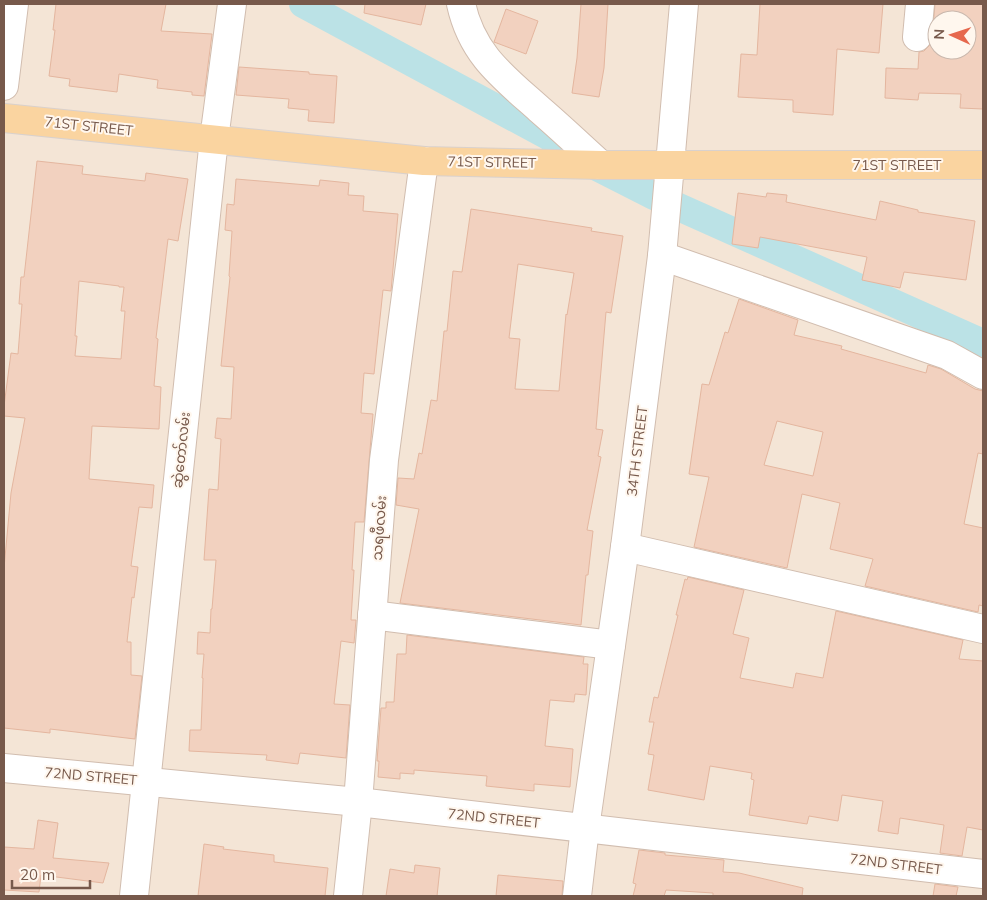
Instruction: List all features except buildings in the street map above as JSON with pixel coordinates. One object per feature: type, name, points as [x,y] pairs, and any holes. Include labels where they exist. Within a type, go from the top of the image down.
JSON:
[{"type":"main road","name":"71ST STREET","points":[[4,118],[424,161],[600,165],[669,177],[983,165]]},
{"type":"street","points":[[4,86],[14,4]]},
{"type":"street","points":[[461,4],[468,29],[494,69],[600,165]]},
{"type":"street","name":"34TH STREET","points":[[577,896],[625,547],[663,249],[684,4]]},
{"type":"street","points":[[917,37],[920,4]]},
{"type":"street","name":"ဆွဲတော်လမ်း","points":[[134,896],[214,139],[230,14]]},
{"type":"street","name":"သရဖီလမ်း","points":[[348,896],[358,802],[384,460],[424,161]]},
{"type":"street","points":[[663,249],[947,355],[983,375]]},
{"type":"street","points":[[625,547],[983,629]]},
{"type":"street","points":[[372,615],[611,645]]},
{"type":"street","name":"72ND STREET","points":[[4,768],[358,802],[983,874]]},
{"type":"shaded area","points":[[4,4],[983,4],[983,896],[4,896]]},
{"type":"waterway","points":[[303,4],[548,136],[591,164],[654,196],[983,343]]}]
